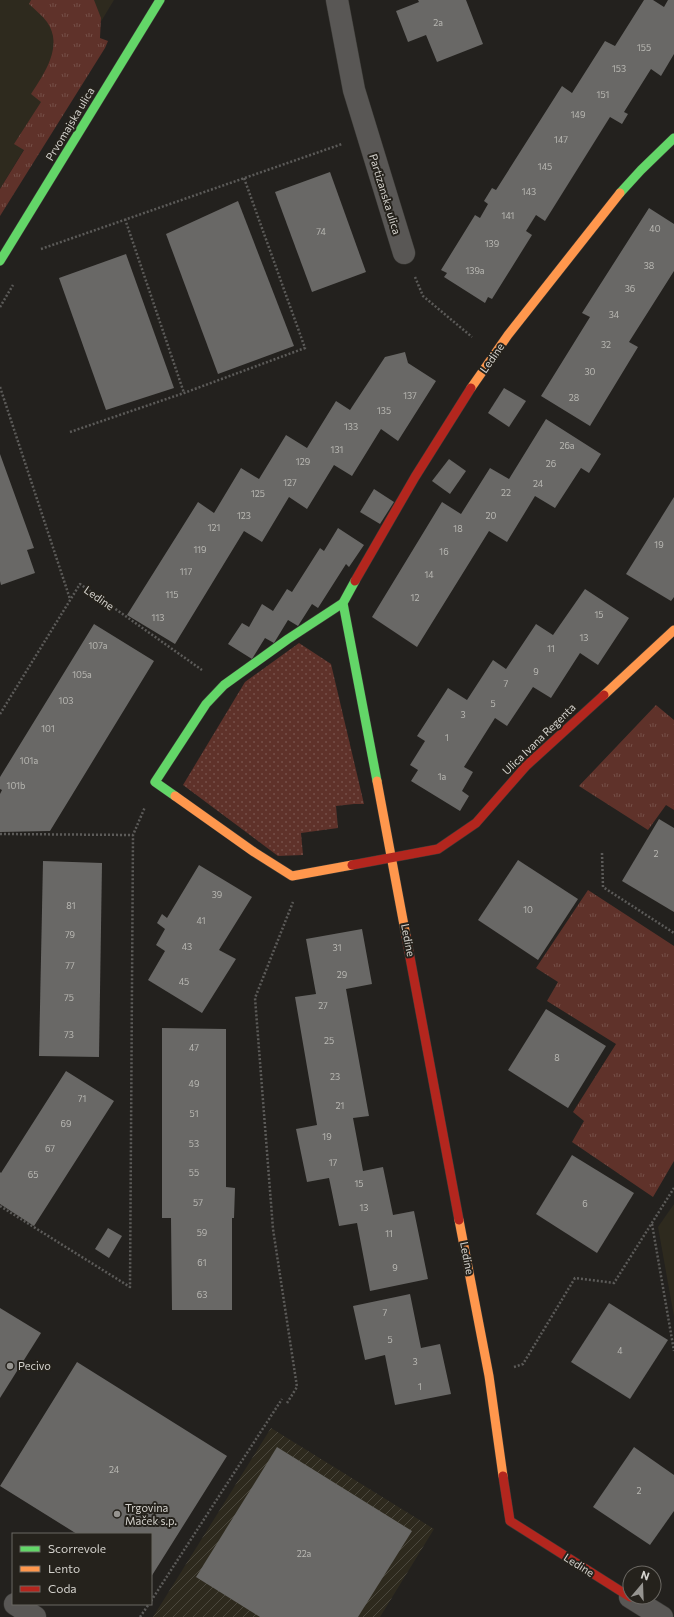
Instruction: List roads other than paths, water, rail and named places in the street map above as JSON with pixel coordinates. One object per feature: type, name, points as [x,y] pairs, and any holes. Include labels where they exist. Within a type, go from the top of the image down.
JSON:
[{"type":"street","name":"Prvomajska ulica","points":[[0,261],[160,0]]},
{"type":"street","name":"Partizanska ulica","points":[[337,0],[354,90],[404,252]]},
{"type":"street","name":"Ledine","points":[[622,1592],[510,1520],[489,1376],[344,603],[361,570],[433,448],[494,355],[603,213],[658,152],[674,138]]},
{"type":"street","points":[[344,603],[288,639],[224,685],[206,704],[155,782],[254,852],[292,876],[392,858]]},
{"type":"street","name":"Ulica Ivana Regenta","points":[[392,858],[438,849],[476,823],[526,766],[674,630]]},
{"type":"street","points":[[0,1594],[12,1602]]},
{"type":"street","points":[[17,1605],[35,1617]]},
{"type":"street","name":"Ledine","points":[[643,1605],[662,1617]]},
{"type":"place","name":"Pecivo","points":[[10,1366]]},
{"type":"place","name":"Trgovina Maček s.p.","points":[[117,1514]]}]
